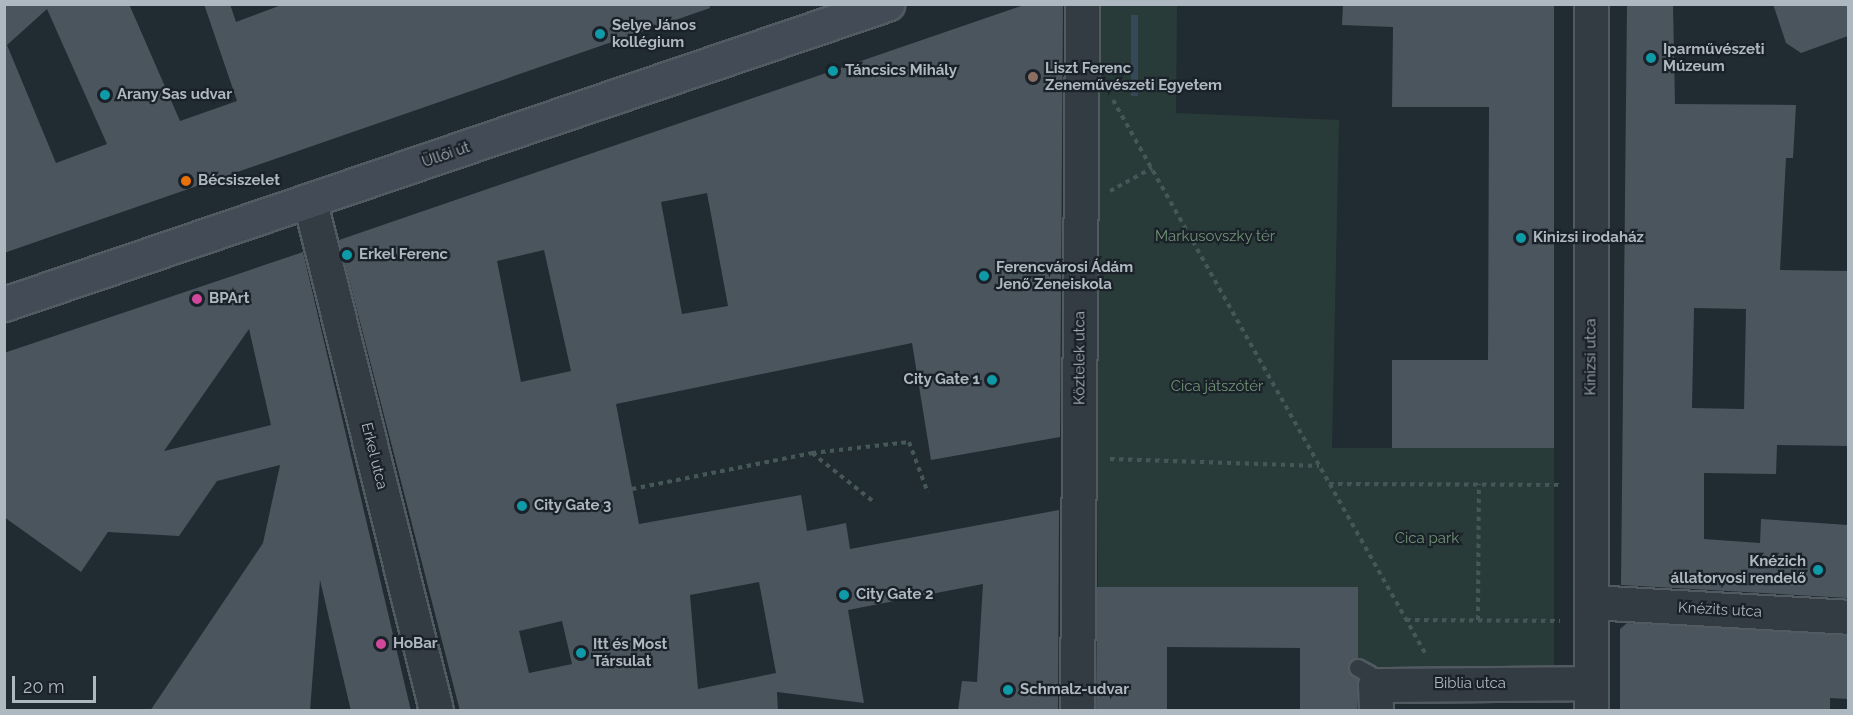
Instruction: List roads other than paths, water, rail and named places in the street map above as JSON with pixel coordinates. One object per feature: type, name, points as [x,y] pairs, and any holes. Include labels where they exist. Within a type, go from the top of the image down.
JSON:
[{"type":"main road","name":"Üllői út","points":[[4,304],[310,202],[887,4]]},
{"type":"street","name":"Köztelek utca","points":[[1077,711],[1082,4]]},
{"type":"street","name":"Kinizsi utca","points":[[1591,4],[1591,697]]},
{"type":"street","name":"Erkel utca","points":[[310,202],[436,711]]},
{"type":"street","name":"Knézits utca","points":[[1591,612],[1848,617]]},
{"type":"street","name":"Biblia utca","points":[[1370,688],[1442,684],[1591,697]]},
{"type":"water","points":[[1131,15],[1138,15],[1138,96],[1131,96]]},
{"type":"place","name":"Selye János kollégium","points":[[600,34]]},
{"type":"place","name":"Iparművészeti Múzeum","points":[[1651,58]]},
{"type":"place","name":"Táncsics Mihály","points":[[833,71]]},
{"type":"place","name":"Liszt Ferenc Zeneművészeti Egyetem","points":[[1033,77]]},
{"type":"place","name":"Arany Sas udvar","points":[[105,95]]},
{"type":"place","name":"Bécsiszelet","points":[[186,181]]},
{"type":"place","name":"Kinizsi irodaház","points":[[1521,238]]},
{"type":"place","name":"Erkel Ferenc","points":[[347,255]]},
{"type":"place","name":"Ferencvárosi Ádám Jenő Zeneiskola","points":[[984,276]]},
{"type":"place","name":"BPArt","points":[[197,299]]},
{"type":"place","name":"City Gate 1","points":[[992,380]]},
{"type":"place","name":"City Gate 3","points":[[522,506]]},
{"type":"place","name":"Knézich állatorvosi rendelő","points":[[1818,570]]},
{"type":"place","name":"City Gate 2","points":[[844,595]]},
{"type":"place","name":"HoBar","points":[[381,644]]},
{"type":"place","name":"Itt és Most Társulat","points":[[581,653]]},
{"type":"place","name":"Schmalz-udvar","points":[[1008,690]]},
{"type":"park label","name":"Markusovszky tér","points":[[1215,237]]},
{"type":"park label","name":"Cica játszótér","points":[[1217,387]]},
{"type":"park label","name":"Cica park","points":[[1427,539]]}]
